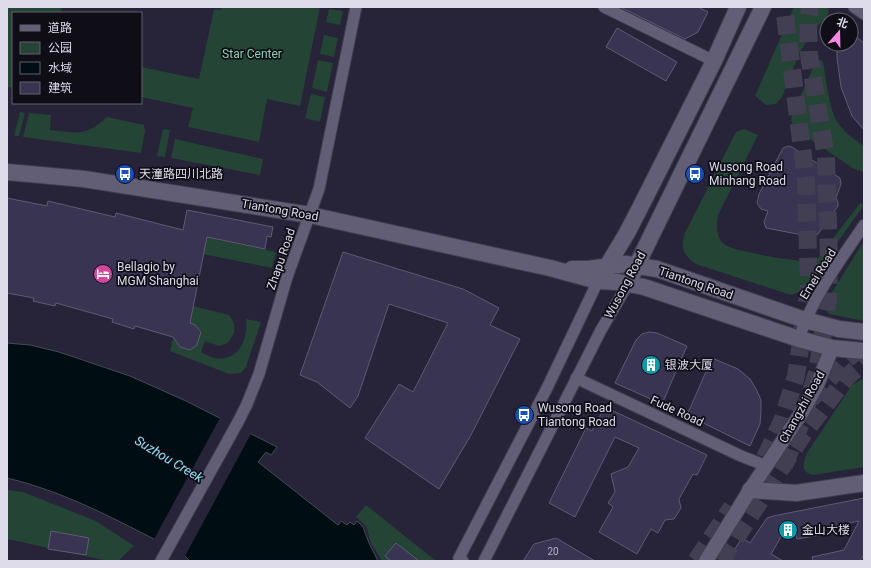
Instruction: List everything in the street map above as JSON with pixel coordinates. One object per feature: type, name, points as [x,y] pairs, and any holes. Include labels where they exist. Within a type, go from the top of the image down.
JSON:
[{"type":"main road","name":"Wusong Road","points":[[598,281],[627,233],[714,61],[738,7]]},
{"type":"main road","name":"Wusong Road","points":[[628,284],[763,7]]},
{"type":"main road","name":"Tiantong Road","points":[[7,172],[84,179],[310,215],[550,268],[598,281],[628,284],[663,293],[799,339],[832,348]]},
{"type":"main road","name":"Tiantong Road","points":[[550,268],[588,269],[626,264],[657,269],[805,320],[839,329]]},
{"type":"main road","points":[[864,332],[839,329],[832,348],[864,351]]},
{"type":"main road","points":[[750,490],[796,493],[864,483]]},
{"type":"street","name":"Zhapu Road","points":[[163,558],[238,422],[259,374],[287,277],[319,189],[356,7]]},
{"type":"street","points":[[604,7],[714,61]]},
{"type":"street","points":[[854,7],[864,14]]},
{"type":"street","name":"Emei Road","points":[[799,339],[805,320],[818,295],[864,225]]},
{"type":"street","name":"Wusong Road","points":[[461,559],[550,382],[598,281]]},
{"type":"street","name":"Wusong Road","points":[[484,561],[576,378],[601,330],[628,284]]},
{"type":"street","name":"Changzhi Road","points":[[706,561],[814,392],[832,348]]},
{"type":"street","name":"Fude Road","points":[[576,378],[741,456],[767,466]]},
{"type":"green space","points":[[7,7],[62,7],[61,12],[12,12],[12,88],[7,87]]},
{"type":"green space","name":"Star Center","points":[[221,7],[320,7],[300,106],[267,99],[259,142],[188,127],[193,108],[142,97],[142,67],[199,79],[214,9],[221,10]]},
{"type":"green space","points":[[794,7],[827,7],[829,9],[828,12],[819,12],[819,24],[813,30],[799,54],[782,97],[776,104],[766,105],[755,96]]},
{"type":"green space","points":[[329,9],[343,11],[340,25],[326,22]]},
{"type":"green space","points":[[324,35],[338,38],[334,57],[320,54]]},
{"type":"green space","points":[[318,60],[333,63],[327,92],[312,88]]},
{"type":"green space","points":[[821,60],[823,62],[832,110],[838,123],[843,130],[864,146],[864,172],[854,169],[794,128],[791,120],[792,115],[816,61]]},
{"type":"green space","points":[[311,94],[325,97],[320,122],[305,118]]},
{"type":"green space","points":[[20,112],[25,113],[19,136],[14,136]]},
{"type":"green space","points":[[29,113],[51,115],[50,130],[68,132],[87,131],[107,117],[144,125],[145,131],[141,153],[23,137]]},
{"type":"green space","points":[[163,129],[170,130],[165,157],[157,156]]},
{"type":"green space","points":[[744,129],[758,135],[718,215],[717,231],[719,238],[724,244],[739,250],[765,256],[811,261],[818,258],[860,203],[864,205],[807,285],[799,292],[791,295],[696,264],[685,254],[684,251],[683,243],[685,233],[736,132]]},
{"type":"green space","points":[[175,139],[263,159],[260,175],[171,158]]},
{"type":"green space","points":[[207,237],[276,252],[272,268],[203,254]]},
{"type":"green space","points":[[864,241],[864,321],[829,314],[825,309],[826,302]]},
{"type":"green space","points":[[193,306],[229,315],[233,322],[234,332],[228,343],[219,346],[205,341],[201,352],[215,358],[230,356],[239,349],[245,337],[246,319],[261,322],[246,367],[241,373],[229,374],[170,351],[173,338],[180,347],[190,350],[197,345],[201,331],[195,325],[190,323]]},
{"type":"green space","points":[[864,378],[864,467],[813,475],[809,474],[804,469],[804,460],[807,453],[852,385]]},
{"type":"green space","points":[[7,490],[23,492],[96,521],[134,546],[118,561],[108,561],[7,539]]},
{"type":"green space","points":[[366,505],[436,561],[382,561],[371,543],[366,526],[356,517]]},
{"type":"water","name":"Suzhou Creek","points":[[7,343],[30,345],[59,352],[130,376],[186,401],[277,447],[271,455],[266,452],[258,462],[338,525],[341,521],[347,525],[350,522],[354,525],[357,521],[363,527],[378,561],[190,561],[183,554],[119,521],[75,501],[30,484],[7,478]]},
{"type":"pier","points":[[221,416],[252,432],[184,558],[153,541]]},
{"type":"building","points":[[620,7],[698,7],[708,12],[698,32],[685,39]]},
{"type":"building","points":[[617,28],[677,62],[666,81],[606,47]]},
{"type":"building","points":[[859,39],[864,43],[864,130],[852,116],[841,87],[837,52],[859,52]]},
{"type":"building","points":[[788,146],[792,147],[840,178],[841,184],[836,198],[838,206],[818,234],[813,237],[766,228],[764,222],[768,211],[761,209],[757,203],[759,194],[783,148]]},
{"type":"building","name":"Bellagio by MGM Shanghai","points":[[7,198],[47,206],[48,201],[115,217],[116,213],[183,230],[187,210],[273,227],[271,237],[267,236],[265,249],[207,237],[190,323],[195,325],[201,332],[197,345],[190,350],[180,347],[173,337],[135,326],[134,329],[112,322],[113,319],[56,303],[55,306],[33,301],[34,298],[7,293]]},
{"type":"building","points":[[343,252],[463,289],[499,308],[490,325],[520,339],[471,435],[439,489],[365,438],[399,384],[413,392],[448,323],[389,304],[358,396],[350,408],[317,382],[300,375]]},
{"type":"building","name":"银波大厦","points":[[649,332],[657,333],[687,346],[662,404],[615,383],[636,340],[642,334]]},
{"type":"building","points":[[712,358],[738,369],[750,379],[761,400],[760,424],[750,446],[687,415]]},
{"type":"building","points":[[607,408],[707,455],[697,475],[693,474],[679,499],[681,508],[674,519],[665,520],[658,533],[651,529],[637,554],[599,532],[613,507],[608,503],[615,492],[611,474],[628,467],[639,448],[615,437],[575,517],[549,503],[586,428],[592,431],[601,414],[605,413]]},
{"type":"building","name":"金山大楼","points":[[864,498],[864,554],[860,561],[813,561],[812,557],[844,550],[859,521],[819,529],[820,535],[797,539],[791,520],[771,554],[783,561],[727,561],[742,538],[750,543],[767,518]]},
{"type":"building","points":[[51,531],[89,538],[86,555],[48,549]]},
{"type":"building","points":[[556,538],[595,561],[523,561],[534,544]]},
{"type":"building","points":[[396,543],[419,561],[391,561],[385,556]]},
{"type":"tunnel","points":[[765,458],[782,421],[796,376],[809,289],[806,180],[784,7]]},
{"type":"tunnel","points":[[784,466],[801,423],[817,373],[828,299],[829,259],[826,157],[809,55],[808,21],[810,7]]},
{"type":"tunnel","points":[[811,399],[847,359],[864,345]]},
{"type":"tunnel","points":[[721,561],[804,433],[847,377],[864,362]]},
{"type":"tunnel","points":[[696,561],[732,507]]},
{"type":"place","name":"天潼路四川北路","points":[[125,174]]},
{"type":"place","name":"Wusong Road Minhang Road","points":[[695,174]]},
{"type":"place","name":"Bellagio by MGM Shanghai","points":[[103,274]]},
{"type":"place","name":"银波大厦","points":[[651,365]]},
{"type":"place","name":"Wusong Road Tiantong Road","points":[[524,415]]},
{"type":"place","name":"金山大楼","points":[[788,530]]}]
